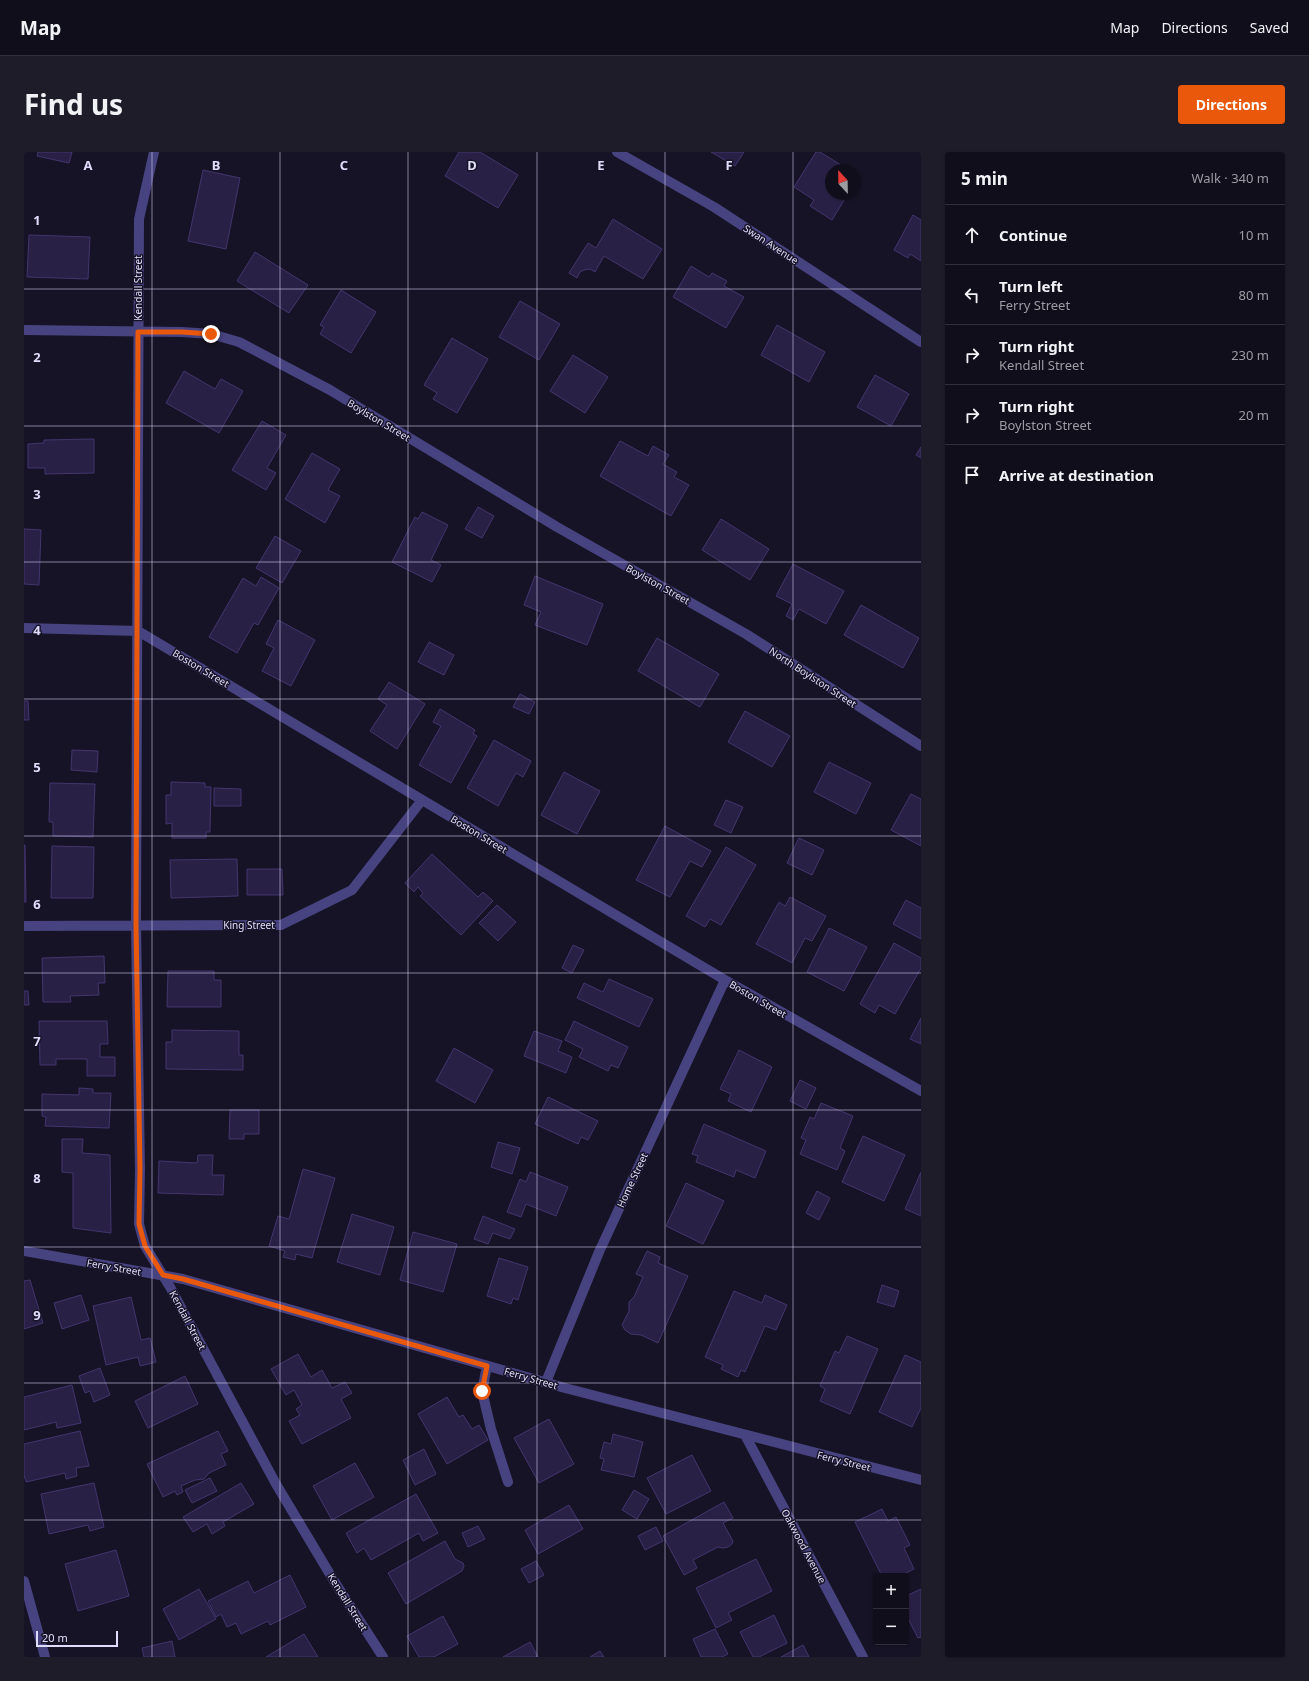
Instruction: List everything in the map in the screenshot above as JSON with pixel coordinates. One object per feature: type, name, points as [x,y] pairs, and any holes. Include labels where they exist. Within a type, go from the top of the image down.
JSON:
[{"type":"street","name":"Kendall Street","points":[[154,152],[139,219],[136,925],[140,1169],[139,1224],[145,1246],[163,1275],[276,1484],[334,1581],[383,1657]]},
{"type":"street","name":"Swan Avenue","points":[[617,152],[714,207],[921,342]]},
{"type":"street","name":"Boylston Street","points":[[24,330],[182,332],[211,334],[239,342],[330,390],[557,527],[703,609]]},
{"type":"street","name":"North Boylston Street","points":[[703,609],[746,634],[921,746]]},
{"type":"street","name":"Boston Street","points":[[24,628],[138,631],[725,980],[921,1091]]},
{"type":"street","name":"King Street","points":[[24,926],[281,925],[352,890],[422,800]]},
{"type":"street","name":"Home Street","points":[[546,1382],[599,1252],[725,980]]},
{"type":"street","name":"Ferry Street","points":[[24,1251],[190,1281],[487,1366],[921,1480]]},
{"type":"street","points":[[487,1366],[482,1391],[491,1429],[508,1482]]},
{"type":"street","name":"Oakwood Avenue","points":[[745,1435],[863,1657]]},
{"type":"street","points":[[24,1581],[45,1657]]},
{"type":"building","points":[[38,152],[72,152],[69,163],[37,156]]},
{"type":"building","points":[[459,152],[480,152],[518,175],[498,208],[445,176]]},
{"type":"building","points":[[711,152],[744,152],[735,166]]},
{"type":"building","points":[[816,152],[820,152],[839,164],[825,164],[825,200],[844,200],[832,220],[810,206],[814,200],[794,187]]},
{"type":"building","points":[[203,170],[240,178],[226,249],[188,241]]},
{"type":"building","points":[[913,215],[921,220],[921,261],[910,254],[908,258],[894,250]]},
{"type":"building","points":[[613,219],[662,249],[643,279],[604,256],[595,272],[590,269],[584,270],[580,272],[577,278],[569,273],[588,243],[596,248]]},
{"type":"building","points":[[29,235],[90,237],[88,279],[27,277]]},
{"type":"building","points":[[255,252],[308,285],[289,313],[237,281]]},
{"type":"building","points":[[691,266],[709,277],[712,273],[727,281],[724,286],[744,297],[726,328],[673,297]]},
{"type":"building","points":[[341,290],[376,312],[351,353],[320,334],[324,327],[320,325]]},
{"type":"building","points":[[520,301],[560,324],[539,360],[499,337]]},
{"type":"building","points":[[777,325],[825,352],[809,382],[761,355]]},
{"type":"building","points":[[452,338],[488,359],[457,413],[433,399],[437,393],[424,385]]},
{"type":"building","points":[[573,355],[608,377],[585,413],[550,391]]},
{"type":"building","points":[[184,371],[215,389],[221,379],[243,391],[219,433],[166,403]]},
{"type":"building","points":[[875,375],[909,394],[891,426],[857,407]]},
{"type":"building","points":[[262,421],[286,435],[267,468],[276,473],[266,490],[232,470]]},
{"type":"building","points":[[94,439],[94,473],[45,474],[45,468],[28,468],[28,444],[44,443],[44,440]]},
{"type":"building","points":[[620,441],[648,456],[653,446],[669,455],[663,464],[677,472],[674,477],[689,485],[671,516],[600,476]]},
{"type":"building","points":[[921,447],[921,458],[916,455]]},
{"type":"building","points":[[312,453],[340,469],[328,490],[340,496],[325,523],[285,499]]},
{"type":"building","points":[[478,507],[494,516],[482,538],[465,529]]},
{"type":"building","points":[[422,512],[448,525],[431,560],[441,565],[432,582],[392,562],[415,517],[418,519]]},
{"type":"building","points":[[721,519],[769,549],[750,580],[702,550]]},
{"type":"building","points":[[24,529],[41,530],[39,585],[24,584]]},
{"type":"building","points":[[275,536],[301,551],[282,583],[256,568]]},
{"type":"building","points":[[793,564],[844,591],[826,624],[799,609],[793,620],[786,616],[792,604],[776,596]]},
{"type":"building","points":[[535,576],[603,604],[587,645],[535,625],[541,612],[524,605]]},
{"type":"building","points":[[261,577],[279,588],[258,625],[254,623],[237,653],[209,637],[243,578],[256,586]]},
{"type":"building","points":[[861,605],[919,638],[903,668],[844,635]]},
{"type":"building","points":[[278,620],[315,640],[291,686],[262,671],[274,648],[266,644]]},
{"type":"building","points":[[657,638],[719,674],[700,707],[638,671]]},
{"type":"building","points":[[429,642],[454,655],[444,675],[418,662]]},
{"type":"building","points":[[389,682],[425,704],[397,749],[370,731],[387,705],[378,699]]},
{"type":"building","points":[[520,694],[535,702],[529,714],[513,707]]},
{"type":"building","points":[[24,701],[28,701],[29,720],[24,720]]},
{"type":"building","points":[[440,709],[475,730],[473,734],[477,736],[451,783],[419,765],[441,726],[433,722]]},
{"type":"building","points":[[745,711],[790,736],[772,767],[728,742]]},
{"type":"building","points":[[494,740],[531,761],[523,777],[516,773],[498,806],[467,788]]},
{"type":"building","points":[[72,750],[98,751],[97,772],[71,770]]},
{"type":"building","points":[[829,762],[871,783],[856,814],[814,792]]},
{"type":"building","points":[[564,772],[600,791],[577,834],[541,815]]},
{"type":"building","points":[[171,782],[205,783],[205,787],[211,787],[210,832],[206,832],[206,838],[172,838],[172,823],[166,824],[166,795],[171,795]]},
{"type":"building","points":[[50,783],[95,784],[93,837],[53,836],[53,822],[49,822]]},
{"type":"building","points":[[214,788],[241,789],[241,806],[214,806]]},
{"type":"building","points":[[911,794],[921,799],[921,846],[891,830]]},
{"type":"building","points":[[726,800],[743,807],[731,833],[714,825]]},
{"type":"building","points":[[665,826],[711,851],[702,867],[690,861],[670,897],[636,880]]},
{"type":"building","points":[[799,838],[824,850],[812,875],[787,863]]},
{"type":"building","points":[[25,845],[26,902],[24,902]]},
{"type":"building","points":[[52,846],[94,847],[93,898],[51,898]]},
{"type":"building","points":[[726,847],[756,865],[721,925],[710,919],[705,927],[686,916]]},
{"type":"building","points":[[432,854],[478,897],[483,892],[493,901],[461,935],[420,896],[423,893],[418,887],[414,892],[405,883]]},
{"type":"building","points":[[237,859],[238,896],[171,898],[170,860]]},
{"type":"building","points":[[247,869],[282,869],[283,895],[247,895]]},
{"type":"building","points":[[790,897],[826,916],[812,941],[805,938],[792,963],[756,944],[779,902],[785,906]]},
{"type":"building","points":[[906,900],[921,908],[921,939],[893,924]]},
{"type":"building","points":[[497,905],[516,922],[498,941],[479,923]]},
{"type":"building","points":[[829,928],[867,947],[844,991],[807,972]]},
{"type":"building","points":[[894,943],[921,958],[921,968],[895,1014],[879,1005],[875,1013],[860,1004]]},
{"type":"building","points":[[573,945],[584,950],[572,973],[562,968]]},
{"type":"building","points":[[104,956],[105,983],[98,983],[99,995],[70,996],[71,1002],[43,1002],[42,958]]},
{"type":"building","points":[[168,971],[214,971],[214,980],[221,980],[221,1007],[167,1007]]},
{"type":"building","points":[[609,979],[653,999],[639,1027],[577,998],[584,983],[603,992]]},
{"type":"building","points":[[24,991],[28,991],[29,1005],[24,1005]]},
{"type":"building","points":[[921,1018],[921,1044],[910,1039]]},
{"type":"building","points":[[39,1021],[107,1021],[108,1044],[100,1044],[100,1057],[115,1057],[115,1076],[87,1076],[87,1059],[56,1059],[56,1065],[40,1065]]},
{"type":"building","points":[[574,1021],[628,1047],[618,1068],[611,1065],[608,1071],[579,1057],[583,1049],[565,1040]]},
{"type":"building","points":[[172,1030],[239,1031],[239,1055],[243,1055],[243,1070],[166,1069],[166,1042],[172,1042]]},
{"type":"building","points":[[534,1031],[562,1041],[558,1051],[572,1057],[566,1073],[524,1056]]},
{"type":"building","points":[[454,1048],[493,1070],[475,1103],[436,1081]]},
{"type":"building","points":[[739,1050],[772,1067],[751,1112],[728,1101],[731,1094],[720,1089]]},
{"type":"building","points":[[800,1080],[816,1088],[806,1109],[790,1101]]},
{"type":"building","points":[[79,1088],[93,1089],[93,1093],[111,1093],[109,1128],[45,1126],[46,1117],[42,1116],[42,1094],[79,1095]]},
{"type":"building","points":[[548,1097],[598,1121],[588,1140],[581,1137],[578,1144],[535,1124]]},
{"type":"building","points":[[821,1103],[853,1116],[840,1148],[845,1151],[837,1170],[800,1154],[806,1140],[801,1138],[810,1117],[814,1119]]},
{"type":"building","points":[[230,1110],[259,1110],[259,1134],[244,1134],[244,1139],[229,1139]]},
{"type":"building","points":[[704,1124],[766,1151],[755,1178],[736,1170],[734,1177],[696,1162],[698,1156],[692,1154]]},
{"type":"building","points":[[863,1136],[905,1155],[884,1201],[842,1182]]},
{"type":"building","points":[[62,1139],[83,1139],[82,1153],[110,1155],[111,1233],[73,1228],[73,1173],[62,1172]]},
{"type":"building","points":[[498,1142],[520,1148],[512,1174],[491,1167]]},
{"type":"building","points":[[198,1155],[213,1155],[212,1175],[224,1175],[223,1195],[158,1193],[159,1161],[197,1163]]},
{"type":"building","points":[[303,1169],[335,1178],[312,1258],[296,1254],[295,1260],[283,1257],[285,1251],[269,1246],[278,1216],[289,1219]]},
{"type":"building","points":[[530,1172],[568,1187],[556,1216],[526,1204],[521,1217],[507,1212],[520,1179],[526,1182]]},
{"type":"building","points":[[921,1172],[921,1216],[905,1209]]},
{"type":"building","points":[[686,1183],[724,1201],[703,1244],[666,1226]]},
{"type":"building","points":[[817,1191],[830,1198],[819,1220],[806,1213]]},
{"type":"building","points":[[352,1214],[394,1227],[380,1275],[337,1262]]},
{"type":"building","points":[[483,1216],[515,1229],[510,1239],[493,1233],[488,1244],[474,1239]]},
{"type":"building","points":[[413,1232],[457,1244],[443,1292],[400,1280]]},
{"type":"building","points":[[647,1251],[660,1257],[658,1263],[688,1276],[658,1343],[641,1335],[631,1334],[625,1330],[622,1325],[629,1311],[629,1302],[634,1297],[643,1277],[636,1274]]},
{"type":"building","points":[[499,1258],[528,1267],[518,1300],[513,1298],[511,1304],[487,1296]]},
{"type":"building","points":[[30,1280],[43,1323],[24,1329],[24,1281]]},
{"type":"building","points":[[882,1285],[899,1291],[894,1307],[877,1302]]},
{"type":"building","points":[[734,1291],[762,1303],[765,1295],[787,1305],[776,1330],[765,1326],[745,1372],[741,1370],[738,1377],[721,1369],[723,1365],[705,1357]]},
{"type":"building","points":[[81,1295],[89,1320],[62,1329],[54,1303]]},
{"type":"building","points":[[131,1297],[141,1340],[150,1338],[156,1362],[140,1366],[138,1357],[106,1365],[93,1306]]},
{"type":"building","points":[[847,1336],[878,1349],[850,1414],[820,1401],[825,1389],[820,1386],[835,1351],[839,1353]]},
{"type":"building","points":[[298,1354],[311,1377],[322,1370],[332,1388],[345,1382],[352,1393],[341,1399],[351,1418],[302,1444],[289,1421],[300,1415],[296,1409],[302,1405],[294,1390],[286,1395],[271,1369]]},
{"type":"building","points":[[905,1355],[921,1362],[921,1408],[912,1427],[879,1412]]},
{"type":"building","points":[[100,1368],[110,1395],[94,1402],[90,1391],[85,1393],[79,1376]]},
{"type":"building","points":[[185,1376],[198,1404],[148,1428],[135,1401]]},
{"type":"building","points":[[72,1385],[81,1423],[57,1428],[56,1422],[24,1430],[24,1397]]},
{"type":"building","points":[[447,1397],[459,1417],[463,1415],[472,1429],[479,1425],[488,1440],[447,1464],[418,1414]]},
{"type":"building","points":[[549,1419],[574,1464],[539,1483],[514,1438]]},
{"type":"building","points":[[80,1431],[89,1466],[76,1468],[77,1476],[66,1479],[65,1473],[26,1482],[24,1475],[24,1444]]},
{"type":"building","points":[[218,1431],[228,1451],[221,1454],[226,1465],[209,1473],[204,1479],[195,1480],[181,1486],[183,1492],[177,1495],[175,1491],[163,1497],[147,1464]]},
{"type":"building","points":[[613,1434],[643,1442],[634,1477],[601,1470],[604,1459],[600,1458],[604,1442],[611,1444]]},
{"type":"building","points":[[424,1449],[436,1474],[415,1485],[403,1460]]},
{"type":"building","points":[[692,1455],[711,1491],[666,1514],[647,1478]]},
{"type":"building","points":[[355,1463],[374,1497],[332,1520],[313,1486]]},
{"type":"building","points":[[210,1478],[217,1491],[192,1503],[185,1490]]},
{"type":"building","points":[[94,1483],[104,1527],[90,1531],[88,1525],[49,1534],[41,1494]]},
{"type":"building","points":[[241,1483],[254,1504],[223,1522],[225,1526],[212,1534],[207,1524],[193,1532],[183,1517]]},
{"type":"building","points":[[634,1490],[649,1499],[637,1519],[622,1510]]},
{"type":"building","points":[[416,1494],[438,1533],[423,1541],[419,1533],[371,1560],[364,1548],[357,1553],[346,1533]]},
{"type":"building","points":[[724,1502],[733,1518],[723,1523],[733,1541],[732,1544],[728,1547],[718,1547],[693,1560],[697,1568],[684,1575],[663,1536]]},
{"type":"building","points":[[569,1505],[583,1529],[538,1554],[525,1530]]},
{"type":"building","points":[[882,1509],[888,1521],[896,1517],[910,1545],[904,1548],[914,1569],[906,1573],[880,1573],[855,1522]]},
{"type":"building","points":[[478,1526],[485,1539],[468,1547],[462,1533]]},
{"type":"building","points":[[656,1527],[663,1541],[645,1550],[638,1536]]},
{"type":"building","points":[[445,1541],[455,1559],[463,1563],[464,1566],[462,1571],[406,1604],[388,1573]]},
{"type":"building","points":[[116,1550],[129,1596],[78,1611],[65,1564]]},
{"type":"building","points":[[756,1559],[772,1591],[728,1613],[732,1620],[716,1628],[696,1588]]},
{"type":"building","points":[[536,1561],[544,1575],[529,1583],[521,1569]]},
{"type":"building","points":[[290,1575],[306,1607],[270,1625],[268,1621],[241,1634],[236,1623],[227,1627],[221,1614],[216,1617],[208,1601],[248,1581],[254,1593]]},
{"type":"building","points":[[199,1589],[216,1619],[179,1640],[163,1609]]},
{"type":"building","points":[[921,1589],[921,1637],[918,1638],[909,1621],[909,1595]]},
{"type":"building","points":[[774,1615],[787,1643],[759,1657],[753,1657],[740,1632]]},
{"type":"building","points":[[443,1616],[458,1644],[434,1657],[419,1657],[407,1636]]},
{"type":"building","points":[[715,1629],[728,1654],[722,1657],[701,1657],[693,1639]]},
{"type":"building","points":[[304,1634],[318,1657],[266,1657]]},
{"type":"building","points":[[172,1641],[175,1657],[144,1657],[142,1648]]},
{"type":"building","points":[[530,1642],[538,1657],[503,1657]]},
{"type":"building","points":[[803,1645],[809,1657],[781,1657]]},
{"type":"building","points":[[600,1651],[604,1657],[590,1657]]},
{"type":"route","points":[[211,334],[182,332],[138,332],[136,925],[140,1169],[139,1224],[145,1246],[163,1275],[183,1279],[487,1366],[482,1391]]}]
